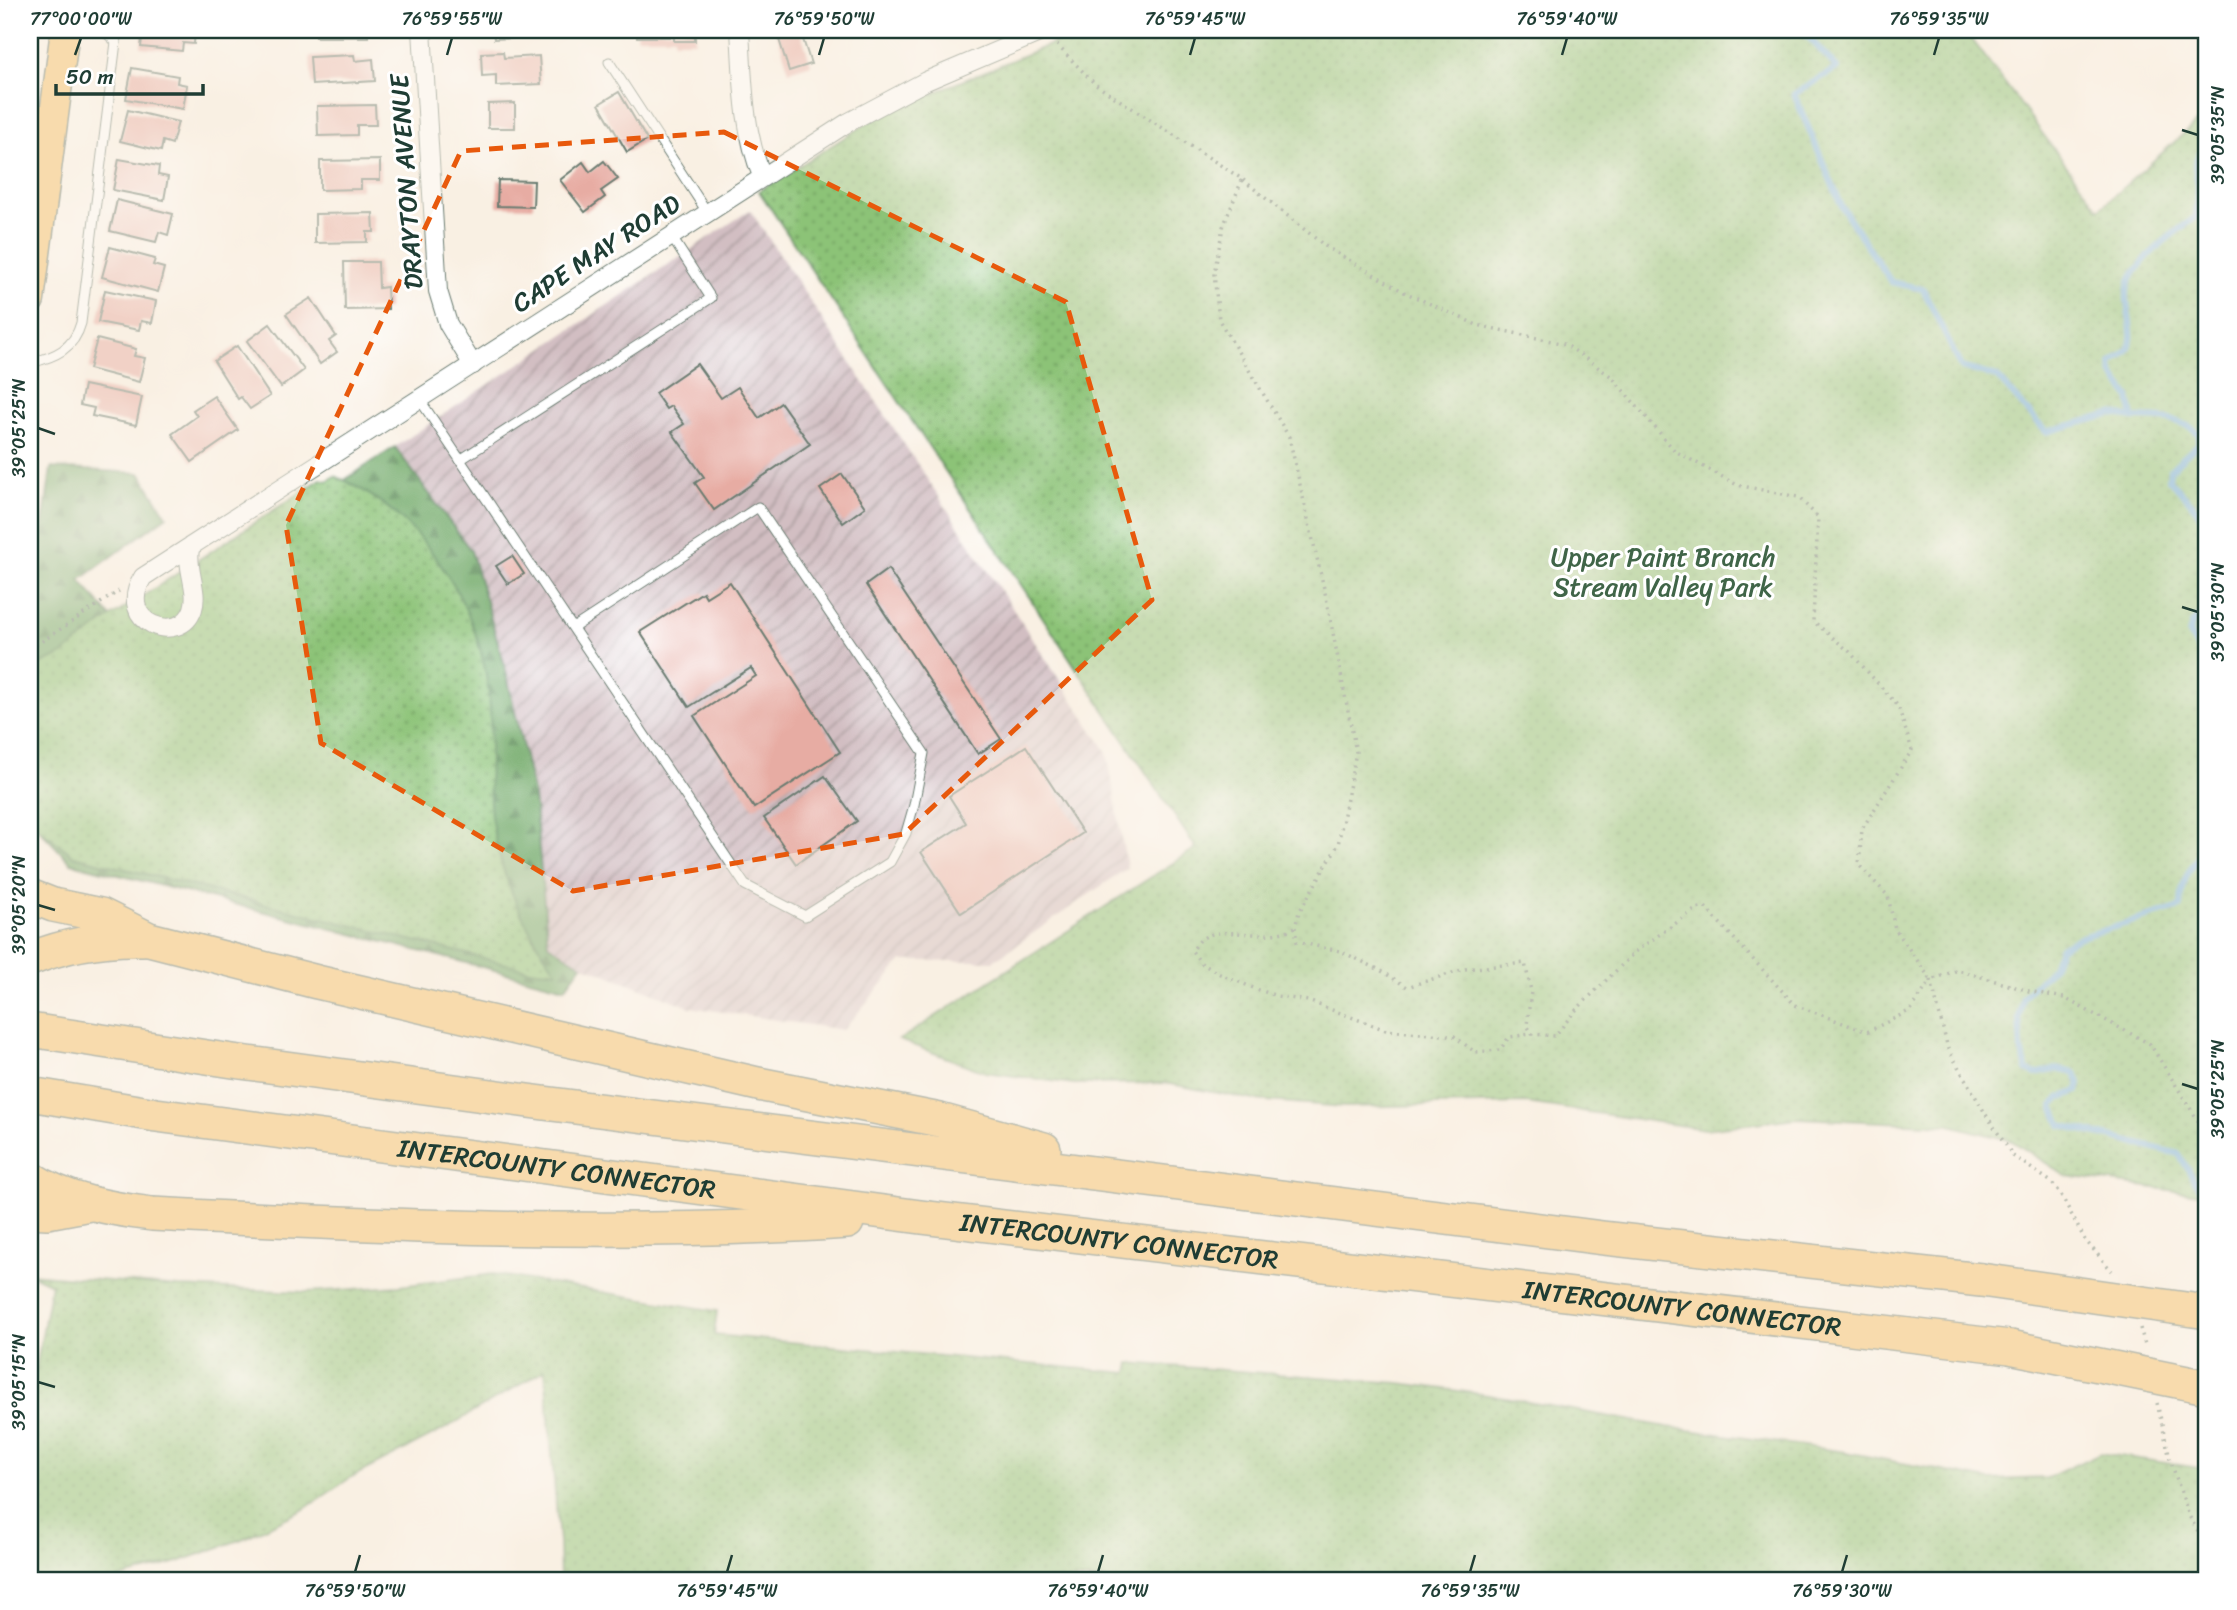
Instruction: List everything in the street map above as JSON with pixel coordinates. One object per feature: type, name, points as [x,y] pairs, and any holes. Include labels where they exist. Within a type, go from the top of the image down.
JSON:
[{"type":"highway","points":[[30,896],[53,905],[101,915],[149,939],[317,982],[758,1084],[940,1120],[1155,1180]]},
{"type":"highway","points":[[30,959],[70,945],[96,940],[149,939]]},
{"type":"highway","points":[[30,1030],[246,1063],[528,1101],[1603,1238],[1981,1280],[2207,1312]]},
{"type":"highway","name":"INTERCOUNTY CONNECTOR","points":[[30,1094],[156,1115],[921,1217],[2010,1347],[2207,1387]]},
{"type":"highway","points":[[30,1178],[63,1194],[93,1204],[152,1214],[534,1228],[749,1228],[921,1217]]},
{"type":"highway","points":[[30,1211],[47,1212],[93,1204]]},
{"type":"main road","points":[[51,30],[51,39],[61,59]]},
{"type":"main road","points":[[30,300],[65,30]]},
{"type":"street","name":"DRAYTON AVENUE","points":[[422,30],[438,291],[448,324],[472,365]]},
{"type":"street","points":[[740,30],[747,120],[753,156],[762,176]]},
{"type":"street","name":"CAPE MAY ROAD","points":[[137,587],[143,578],[762,176],[883,102],[1045,30]]},
{"type":"street","points":[[137,587],[135,601],[137,611],[143,619],[153,625],[167,628],[180,624],[188,618],[193,608],[194,593],[188,562],[190,549]]},
{"type":"lane","points":[[30,363],[48,359],[61,352],[78,335],[81,323],[116,42],[103,30]]},
{"type":"lane","points":[[609,62],[707,212]]},
{"type":"lane","points":[[460,460],[711,298],[671,236]]},
{"type":"lane","points":[[420,400],[745,885],[805,916],[890,862],[906,833],[924,753],[758,507],[573,628]]},
{"type":"path","points":[[1045,30],[1096,85],[1242,179],[1325,246],[1404,292],[1478,325],[1565,344],[1612,377],[1675,451],[1737,485],[1798,497],[1818,517],[1814,621],[1850,652],[1898,706],[1912,750],[1862,829],[1859,865],[1888,896],[1895,929],[1931,980],[1948,1049],[1985,1113],[2013,1156],[2050,1181],[2059,1191],[2085,1240],[2114,1274]]},
{"type":"path","points":[[1242,179],[1223,227],[1214,274],[1219,320],[1289,437],[1326,597],[1356,752],[1338,845],[1299,912],[1295,928],[1297,942],[1340,951],[1380,970],[1407,987],[1465,970],[1525,963],[1531,991],[1527,1025],[1532,1034]]},
{"type":"path","points":[[30,649],[127,586],[137,587]]},
{"type":"path","points":[[1295,928],[1283,934],[1219,934],[1203,938],[1192,951],[1201,963],[1220,974],[1277,996],[1308,1001],[1386,1030],[1454,1036],[1475,1052],[1500,1050],[1510,1037],[1532,1034],[1555,1036],[1574,1012],[1636,951],[1696,909],[1705,906],[1795,1005],[1867,1032],[1911,1010],[1931,980],[1958,970],[2029,991],[2064,998],[2150,1044],[2207,1135]]},
{"type":"path","points":[[2137,1321],[2143,1333],[2147,1357]]},
{"type":"path","points":[[2155,1393],[2170,1459],[2189,1516],[2207,1546]]},
{"type":"highlighted area","points":[[724,132],[1066,302],[1152,600],[904,834],[573,891],[321,743],[286,525],[461,151]]},
{"type":"shaded area","points":[[750,210],[1107,752],[1127,868],[993,961],[902,961],[843,1030],[690,1007],[582,965],[548,944],[534,797],[471,551],[395,447]]},
{"type":"green space","name":"Upper Paint Branch Stream Valley Park","points":[[1085,30],[1965,30],[2099,209],[2207,113],[2207,1195],[2066,1176],[2012,1141],[1950,1125],[1797,1118],[1705,1129],[1526,1103],[1344,1107],[1254,1100],[1165,1083],[1074,1084],[985,1072],[899,1040],[1196,848],[759,191],[882,114]]},
{"type":"green space","points":[[395,447],[471,551],[504,663],[534,797],[548,944],[582,965],[565,988],[71,863],[32,822],[30,618],[51,468],[140,473],[167,516],[80,580],[143,656],[271,528]]},
{"type":"green space","points":[[335,476],[368,493],[397,515],[422,541],[444,570],[462,602],[476,636],[485,672],[490,708],[491,815],[500,857],[523,916],[556,971],[531,970],[74,856],[33,824],[30,816],[30,670],[63,654],[108,619],[321,479],[327,481]]},
{"type":"green space","points":[[30,1274],[179,1287],[307,1292],[399,1286],[493,1274],[717,1311],[714,1335],[1128,1373],[1130,1363],[1400,1383],[1489,1395],[1667,1427],[1846,1452],[1989,1480],[2047,1478],[2100,1453],[2207,1469],[2207,1580],[560,1580],[545,1370],[439,1432],[350,1478],[303,1510],[242,1539],[178,1562],[114,1580],[30,1580],[30,1403],[51,1284]]},
{"type":"building","points":[[143,30],[195,30],[194,44],[183,43],[182,51],[141,47]]},
{"type":"building","points":[[316,30],[368,30],[368,37],[316,37]]},
{"type":"building","points":[[493,30],[537,30],[537,37],[494,39]]},
{"type":"building","points":[[637,30],[695,30],[695,41],[674,41],[674,37],[637,37]]},
{"type":"building","points":[[776,30],[800,30],[811,64],[789,71]]},
{"type":"building","points":[[503,52],[504,58],[539,56],[541,84],[496,86],[496,75],[482,76],[481,53]]},
{"type":"building","points":[[354,55],[355,61],[373,59],[375,81],[312,85],[310,57]]},
{"type":"building","points":[[132,68],[178,76],[177,83],[187,85],[183,109],[126,99]]},
{"type":"building","points":[[619,92],[647,140],[627,152],[599,104]]},
{"type":"building","points":[[515,103],[515,128],[488,128],[488,104]]},
{"type":"building","points":[[375,105],[376,125],[357,125],[357,135],[318,136],[317,106]]},
{"type":"building","points":[[128,110],[178,122],[172,144],[163,141],[161,151],[120,141]]},
{"type":"building","points":[[119,159],[159,166],[158,175],[168,177],[164,200],[113,190]]},
{"type":"building","points":[[380,160],[380,180],[361,180],[361,189],[320,190],[320,161]]},
{"type":"building","points":[[604,161],[618,179],[601,191],[605,197],[585,212],[560,180],[583,162],[590,172]]},
{"type":"building","points":[[498,180],[534,181],[533,207],[497,206]]},
{"type":"building","points":[[117,200],[173,214],[168,235],[159,232],[156,242],[110,231]]},
{"type":"building","points":[[373,213],[374,232],[367,232],[367,242],[315,243],[315,214]]},
{"type":"building","points":[[110,247],[155,259],[153,265],[164,268],[158,292],[102,277]]},
{"type":"building","points":[[344,262],[378,262],[379,288],[387,287],[388,309],[345,310]]},
{"type":"building","points":[[105,290],[156,301],[152,323],[141,321],[139,330],[98,322]]},
{"type":"building","points":[[311,298],[336,336],[329,341],[337,352],[320,364],[286,314]]},
{"type":"building","points":[[270,324],[304,370],[281,387],[247,341]]},
{"type":"building","points":[[97,339],[136,349],[134,356],[145,358],[139,382],[89,369]]},
{"type":"building","points":[[237,346],[270,396],[250,409],[241,397],[238,399],[214,361]]},
{"type":"building","points":[[697,364],[721,398],[738,387],[759,418],[781,403],[810,444],[714,510],[695,483],[704,477],[672,432],[684,424],[671,406],[666,409],[655,393]]},
{"type":"building","points":[[84,385],[142,397],[136,425],[92,416],[94,408],[80,405]]},
{"type":"building","points":[[214,396],[238,430],[192,462],[172,434],[197,416],[193,410]]},
{"type":"building","points":[[842,474],[865,507],[843,523],[820,489]]},
{"type":"building","points":[[512,556],[524,574],[508,584],[496,566]]},
{"type":"building","points":[[888,569],[1001,739],[978,754],[866,585]]},
{"type":"building","points":[[730,582],[840,752],[754,808],[694,716],[756,676],[751,668],[689,707],[640,632],[703,592],[706,597]]},
{"type":"building","points":[[1026,746],[1083,833],[961,913],[921,852],[966,823],[949,796]]},
{"type":"building","points":[[825,776],[857,821],[796,864],[764,818]]},
{"type":"waterway","points":[[1802,30],[1837,68],[1794,94],[1842,207],[1891,282],[1923,289],[1961,367],[1997,377],[2046,432],[2112,414],[2133,418]]},
{"type":"waterway","points":[[2207,146],[2197,157],[2195,166],[2198,188],[2196,217],[2151,253],[2130,280],[2127,297],[2131,343],[2128,349],[2111,363],[2112,373],[2129,397],[2133,418],[2177,421],[2199,434],[2199,443],[2170,470],[2169,480],[2200,515],[2205,534],[2207,562]]},
{"type":"waterway","points":[[2207,608],[2192,624],[2189,634],[2200,652],[2207,654]]},
{"type":"waterway","points":[[2207,840],[2186,877],[2181,907],[2078,938],[2060,948],[2053,967],[2023,997],[2019,1018],[2021,1049],[2027,1070],[2036,1074],[2056,1069],[2075,1073],[2080,1083],[2078,1091],[2059,1098],[2053,1106],[2061,1125],[2179,1154],[2203,1195],[2207,1197]]}]
